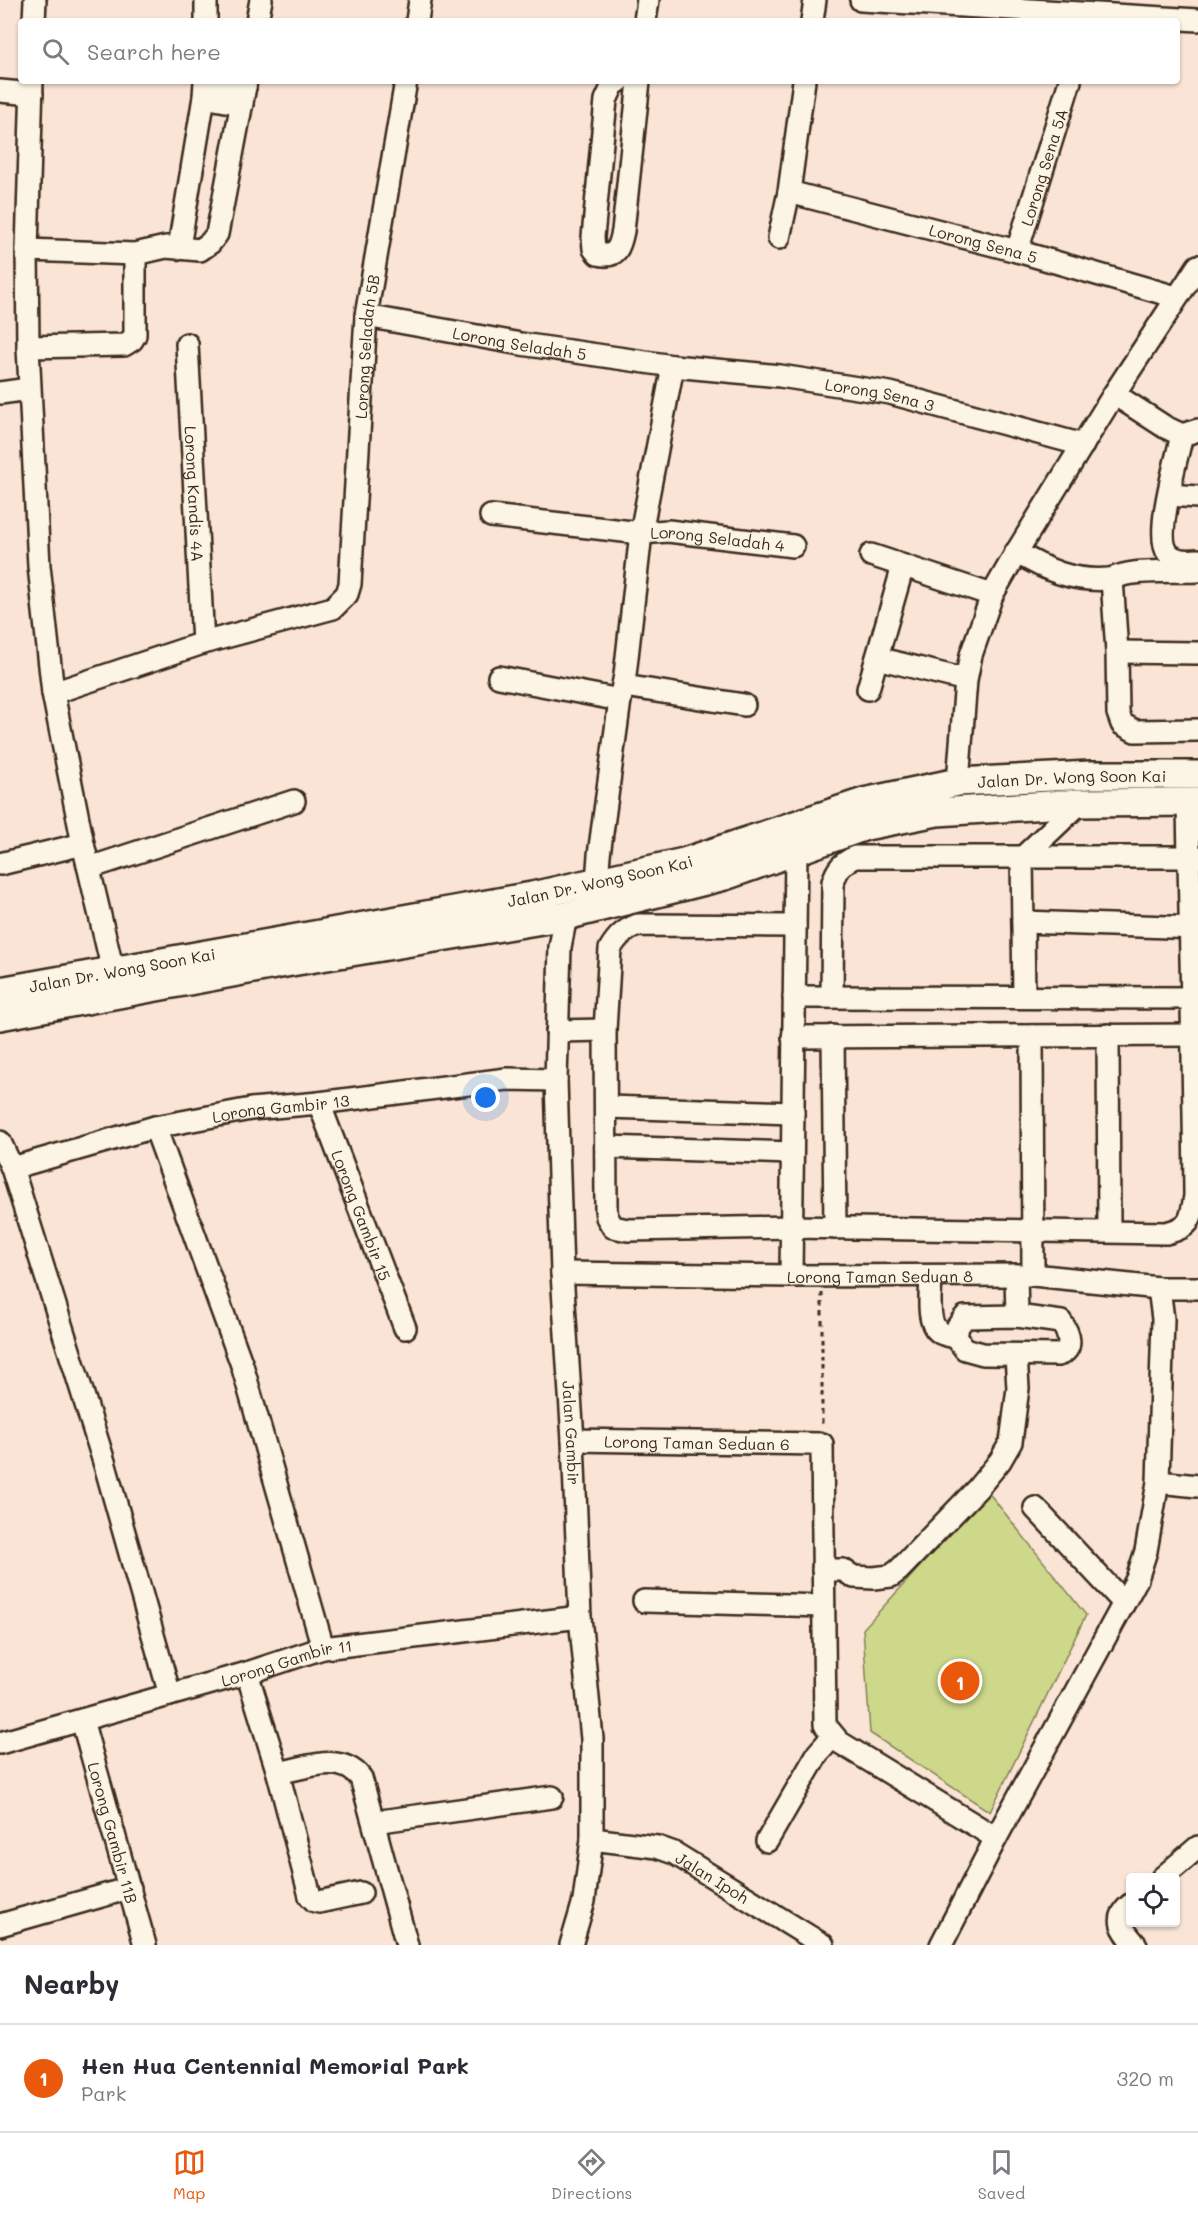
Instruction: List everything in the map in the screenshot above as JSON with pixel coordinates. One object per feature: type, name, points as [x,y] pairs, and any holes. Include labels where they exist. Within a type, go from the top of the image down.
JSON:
[{"type":"main road","name":"Jalan Dr. Wong Soon Kai","points":[[0,991],[532,896],[684,862],[864,802],[958,782],[1090,775],[1198,775]]},
{"type":"main road","name":"Jalan Dr. Wong Soon Kai","points":[[0,1016],[291,962],[566,916],[725,876],[866,826],[937,812],[1080,803],[1193,802]]},
{"type":"street","points":[[34,18],[35,0]]},
{"type":"street","points":[[206,0],[206,18]]},
{"type":"street","points":[[258,18],[261,0]]},
{"type":"street","points":[[417,18],[420,0]]},
{"type":"street","points":[[645,18],[648,0]]},
{"type":"street","points":[[812,18],[815,0]]},
{"type":"street","points":[[861,0],[1164,18]]},
{"type":"street","points":[[1180,19],[1198,20]]},
{"type":"street","points":[[229,84],[244,90]]},
{"type":"street","name":"Lorong Seladah 5B","points":[[203,643],[333,608],[347,594],[350,584],[366,316],[405,84]]},
{"type":"street","points":[[615,84],[606,100],[593,237],[594,249],[598,254],[606,256],[614,254],[620,246],[623,231],[639,84]]},
{"type":"street","points":[[779,238],[789,192],[804,84]]},
{"type":"street","name":"Lorong Sena 5A","points":[[1017,251],[1069,84]]},
{"type":"street","points":[[0,91],[32,87],[27,250],[28,347],[39,566],[53,693],[83,844],[113,971]]},
{"type":"street","points":[[179,247],[204,89],[244,90]]},
{"type":"street","points":[[27,250],[135,254],[166,247],[200,250],[210,243],[217,234],[244,90]]},
{"type":"street","name":"Lorong Sena 5","points":[[789,192],[1017,251],[1176,297]]},
{"type":"street","points":[[28,347],[124,345],[132,340],[135,335],[135,254]]},
{"type":"street","points":[[958,782],[966,680],[971,655],[992,594],[1114,394],[1198,266]]},
{"type":"street","name":"Lorong Seladah 5","points":[[366,316],[466,335],[673,366]]},
{"type":"street","name":"Lorong Kandis 4A","points":[[188,344],[203,643]]},
{"type":"street","points":[[597,881],[598,855],[622,693],[641,532],[673,366]]},
{"type":"street","name":"Lorong Sena 3","points":[[673,366],[780,376],[890,393],[1083,445]]},
{"type":"street","points":[[0,393],[29,389]]},
{"type":"street","points":[[1114,394],[1165,427],[1190,433],[1169,495],[1164,516],[1164,541],[1168,554],[1175,559],[1198,560]]},
{"type":"street","points":[[1169,495],[1198,497]]},
{"type":"street","name":"Lorong Seladah 4","points":[[491,516],[641,532],[668,531],[793,546]]},
{"type":"street","points":[[1016,552],[1059,575],[1083,580],[1112,579],[1127,574],[1198,571]]},
{"type":"street","points":[[871,555],[992,594]]},
{"type":"street","points":[[868,689],[903,566]]},
{"type":"street","points":[[1112,579],[1118,713],[1122,724],[1135,731],[1198,730]]},
{"type":"street","points":[[53,693],[203,643]]},
{"type":"street","points":[[1117,652],[1198,653]]},
{"type":"street","points":[[877,658],[966,680]]},
{"type":"street","points":[[499,677],[622,693],[744,705]]},
{"type":"street","points":[[89,868],[294,801]]},
{"type":"street","points":[[795,926],[638,925],[620,934],[610,949],[605,1030],[606,1210],[610,1223],[617,1229],[835,1227],[1166,1233],[1181,1229],[1191,1217],[1197,1196],[1193,802]]},
{"type":"street","points":[[1024,997],[1022,858],[1080,803]]},
{"type":"street","points":[[0,864],[83,844]]},
{"type":"street","points":[[791,1276],[796,851]]},
{"type":"street","points":[[832,997],[833,882],[836,872],[845,862],[855,857],[1193,857]]},
{"type":"street","name":"Jalan Gambir","points":[[566,916],[560,947],[557,1031],[547,1079],[573,1440],[580,1617],[592,1739],[592,1839],[584,1901],[571,1945]]},
{"type":"street","points":[[1023,922],[1194,928]]},
{"type":"street","points":[[794,997],[1195,998]]},
{"type":"street","points":[[557,1031],[605,1030]]},
{"type":"street","points":[[1108,1035],[1109,1231]]},
{"type":"street","points":[[794,1037],[1196,1035]]},
{"type":"street","points":[[833,1036],[835,1227]]},
{"type":"street","points":[[1017,1316],[1033,1230],[1032,1036]]},
{"type":"street","name":"Lorong Gambir 13","points":[[12,1168],[155,1127],[250,1109],[320,1103],[507,1079],[547,1079]]},
{"type":"street","name":"Lorong Gambir 15","points":[[320,1103],[405,1328]]},
{"type":"street","points":[[607,1107],[793,1113]]},
{"type":"street","points":[[155,1127],[242,1365],[323,1648]]},
{"type":"street","points":[[0,1142],[12,1168],[105,1465],[170,1695]]},
{"type":"street","points":[[606,1146],[792,1153]]},
{"type":"street","name":"Lorong Taman Seduan 8","points":[[562,1273],[791,1276],[1025,1275],[1159,1288],[1198,1288]]},
{"type":"street","points":[[932,1276],[930,1310],[935,1326],[940,1333],[956,1337]]},
{"type":"street","points":[[941,1945],[996,1838],[1137,1579],[1146,1551],[1158,1482],[1163,1319],[1159,1288]]},
{"type":"street","points":[[1017,1316],[1061,1322],[1070,1338],[1069,1346],[1064,1353],[1016,1356],[973,1352],[961,1345],[956,1337],[958,1326],[965,1317],[1017,1316]]},
{"type":"street","points":[[823,1570],[843,1570],[854,1577],[891,1576],[977,1489],[1000,1461],[1011,1442],[1018,1388],[1016,1356]]},
{"type":"street","name":"Lorong Taman Seduan 6","points":[[573,1440],[822,1444]]},
{"type":"street","points":[[822,1444],[823,1715],[825,1725],[839,1742],[996,1838]]},
{"type":"street","points":[[1158,1482],[1198,1486]]},
{"type":"street","points":[[1035,1508],[1124,1603]]},
{"type":"street","points":[[644,1601],[823,1606]]},
{"type":"street","name":"Lorong Gambir 11","points":[[0,1743],[247,1673],[323,1648],[580,1617]]},
{"type":"street","points":[[247,1673],[278,1773],[311,1898],[319,1902],[360,1893]]},
{"type":"street","name":"Lorong Gambir 11B","points":[[82,1720],[145,1945]]},
{"type":"street","points":[[767,1841],[818,1753],[833,1736]]},
{"type":"street","points":[[278,1773],[333,1762],[346,1765],[361,1778],[406,1945]]},
{"type":"street","points":[[374,1822],[552,1797]]},
{"type":"street","name":"Jalan Ipoh","points":[[592,1839],[657,1847],[674,1853],[823,1945]]},
{"type":"street","points":[[1168,1873],[1198,1846]]},
{"type":"street","points":[[0,1925],[130,1888]]},
{"type":"street","points":[[1126,1909],[1121,1922],[1124,1930],[1137,1945]]},
{"type":"path","points":[[822,1276],[822,1444]]},
{"type":"green space","points":[[988,1492],[1086,1615],[990,1812],[870,1733],[863,1629]]},
{"type":"place","name":"Hen Hua Centennial Memorial Park","points":[[960,1681]]}]
